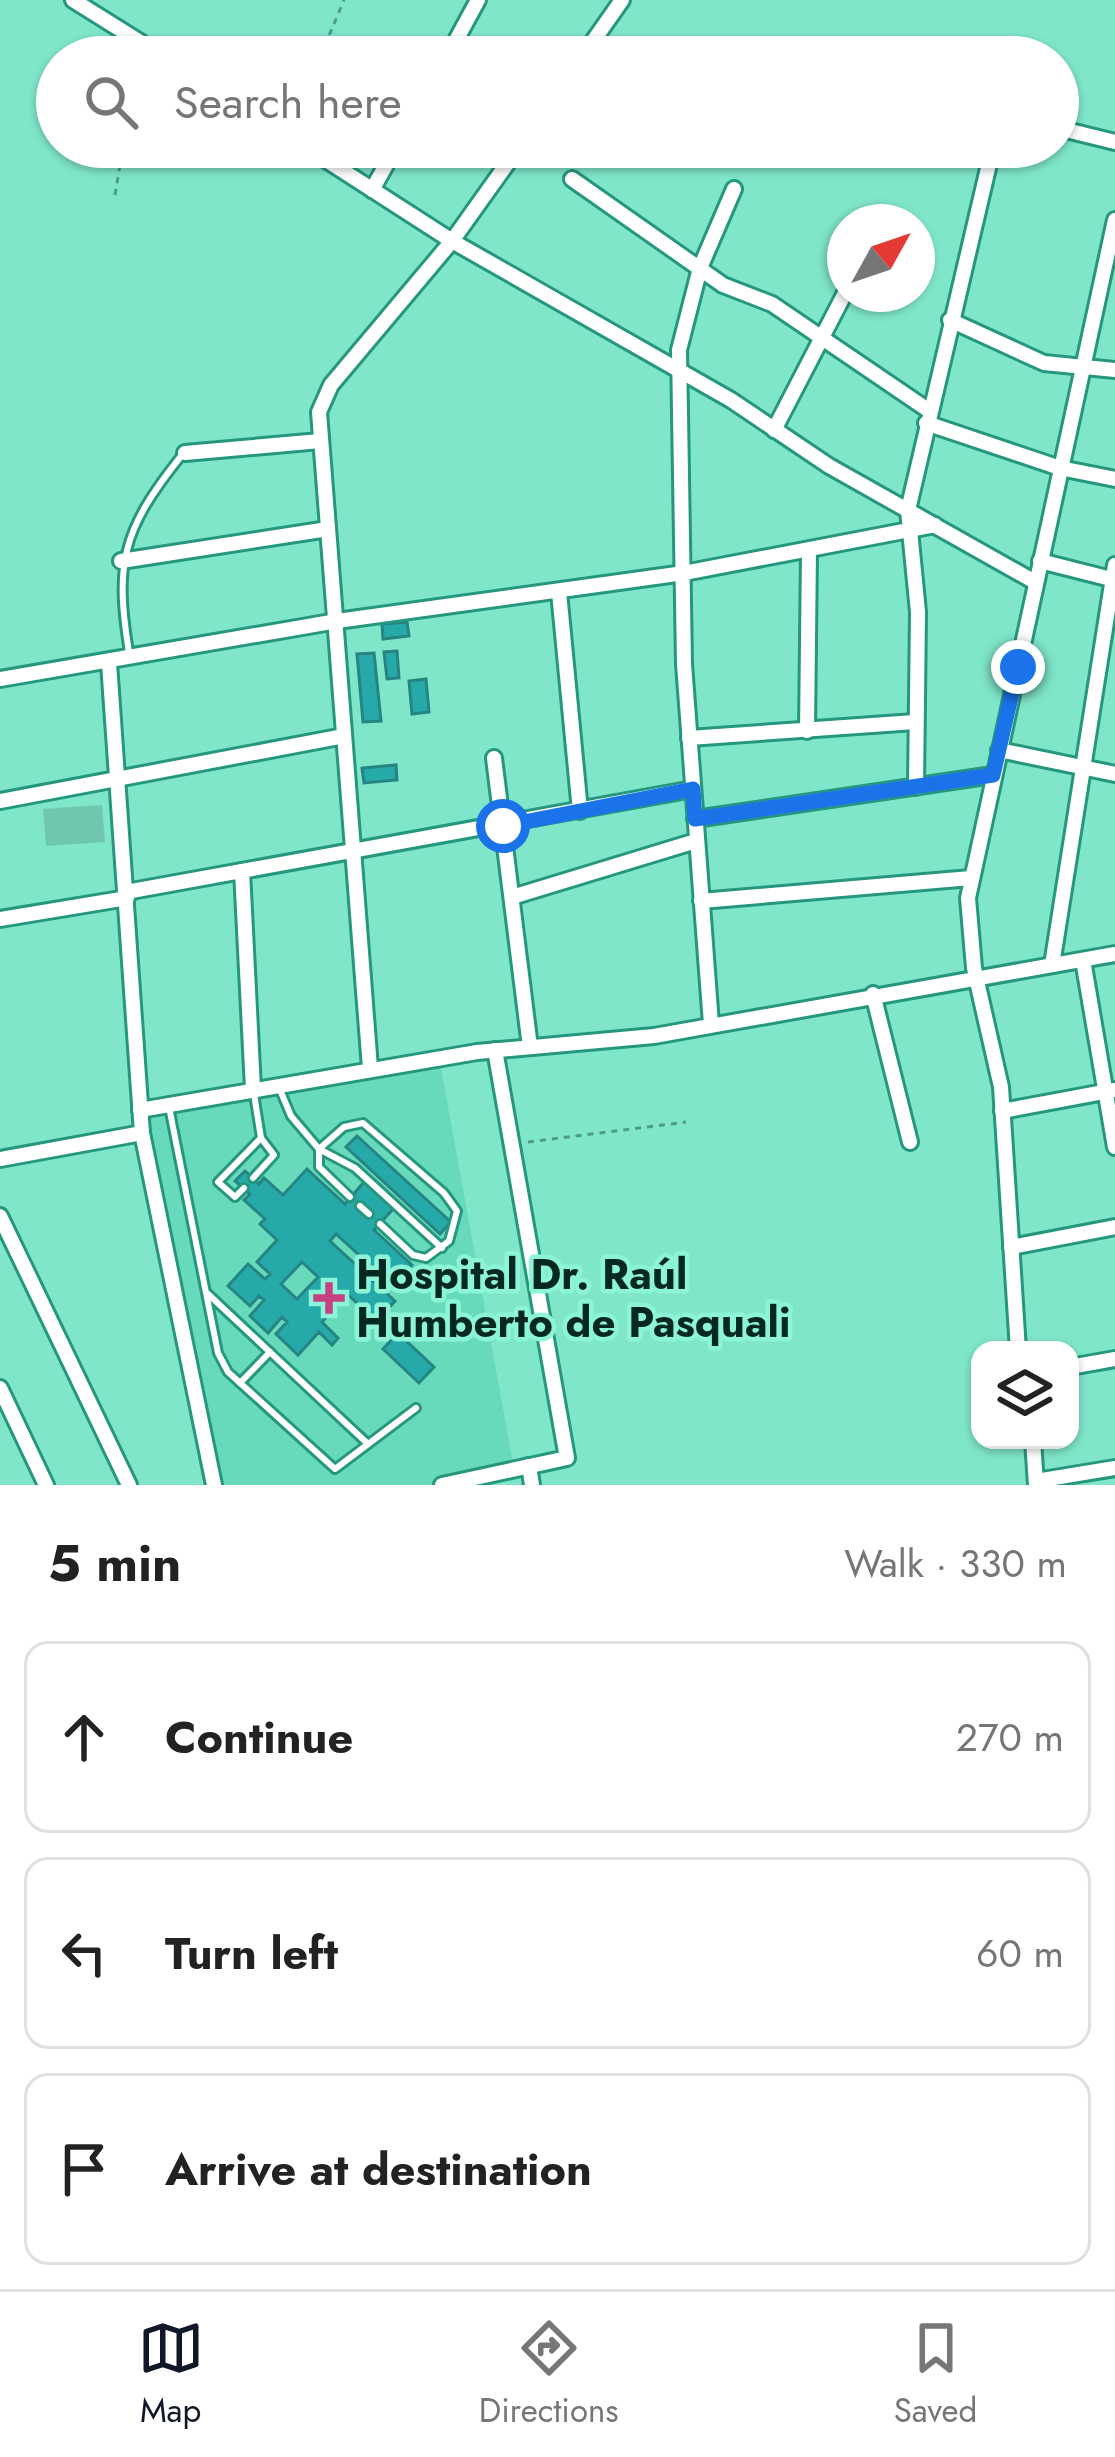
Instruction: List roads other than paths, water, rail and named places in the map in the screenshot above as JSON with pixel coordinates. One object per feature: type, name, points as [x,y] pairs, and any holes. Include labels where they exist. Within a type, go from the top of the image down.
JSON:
[{"type":"street","points":[[73,0],[130,36]]},
{"type":"street","points":[[458,36],[478,0]]},
{"type":"street","points":[[597,36],[622,0]]},
{"type":"street","points":[[1079,133],[1115,142]]},
{"type":"street","points":[[338,168],[452,241],[678,369],[1035,582]]},
{"type":"street","points":[[372,190],[384,168]]},
{"type":"street","points":[[370,1067],[319,412],[331,385],[452,241],[505,168]]},
{"type":"street","points":[[916,787],[918,612],[908,510],[988,168]]},
{"type":"street","points":[[572,178],[700,268],[822,337],[927,416],[1060,468],[1115,479]]},
{"type":"street","points":[[711,1024],[689,738],[678,369],[700,268],[734,189]]},
{"type":"street","points":[[1017,1341],[1002,1112],[969,927],[970,878],[1115,220]]},
{"type":"street","points":[[774,430],[835,312]]},
{"type":"street","points":[[950,320],[1044,363],[1115,370]]},
{"type":"street","points":[[184,453],[320,442]]},
{"type":"street","points":[[0,679],[337,621],[683,573],[935,525]]},
{"type":"street","points":[[121,561],[328,529]]},
{"type":"street","points":[[807,730],[809,550]]},
{"type":"street","points":[[1040,561],[1114,575],[1052,965]]},
{"type":"street","points":[[559,592],[580,811]]},
{"type":"street","points":[[109,663],[142,1133],[214,1485]]},
{"type":"street","points":[[689,738],[915,722]]},
{"type":"street","points":[[0,801],[344,736]]},
{"type":"street","points":[[999,751],[1115,774]]},
{"type":"street","points":[[494,758],[530,1047]]},
{"type":"street","points":[[695,819],[993,775]]},
{"type":"street","points":[[0,919],[693,789]]},
{"type":"street","points":[[512,897],[696,841]]},
{"type":"street","points":[[242,872],[253,1089]]},
{"type":"street","points":[[701,901],[970,878]]},
{"type":"street","points":[[140,1110],[370,1067],[711,1024],[1115,954]]},
{"type":"street","points":[[1083,960],[1110,1091],[1115,1147]]},
{"type":"street","points":[[873,994],[910,1142]]},
{"type":"street","points":[[448,1484],[568,1458],[495,1050]]},
{"type":"street","points":[[1002,1112],[1110,1091]]},
{"type":"street","points":[[0,1159],[142,1133]]},
{"type":"street","points":[[0,1216],[129,1485]]},
{"type":"street","points":[[1011,1247],[1115,1227]]},
{"type":"street","points":[[1079,1365],[1115,1359]]},
{"type":"street","points":[[0,1388],[46,1485]]},
{"type":"street","points":[[1034,1449],[1036,1483],[1115,1468]]},
{"type":"street","points":[[529,1466],[532,1485]]},
{"type":"lane","points":[[130,659],[121,561],[142,513],[184,453]]},
{"type":"lane","points":[[278,1084],[291,1116],[320,1149],[355,1168],[442,1248]]},
{"type":"lane","points":[[253,1089],[261,1138],[274,1155],[253,1178]]},
{"type":"lane","points":[[169,1105],[222,1363],[335,1469],[416,1408]]},
{"type":"lane","points":[[350,1197],[319,1167],[320,1149],[344,1127],[369,1125],[452,1202],[456,1222],[442,1248],[419,1259],[380,1224]]},
{"type":"lane","points":[[244,1188],[235,1197],[218,1182],[261,1138]]},
{"type":"lane","points":[[360,1206],[369,1214]]},
{"type":"lane","points":[[207,1293],[368,1444]]},
{"type":"lane","points":[[240,1383],[270,1352]]},
{"type":"place","name":"Hospital Dr. Raúl Humberto de Pasquali","points":[[329,1298]]}]
